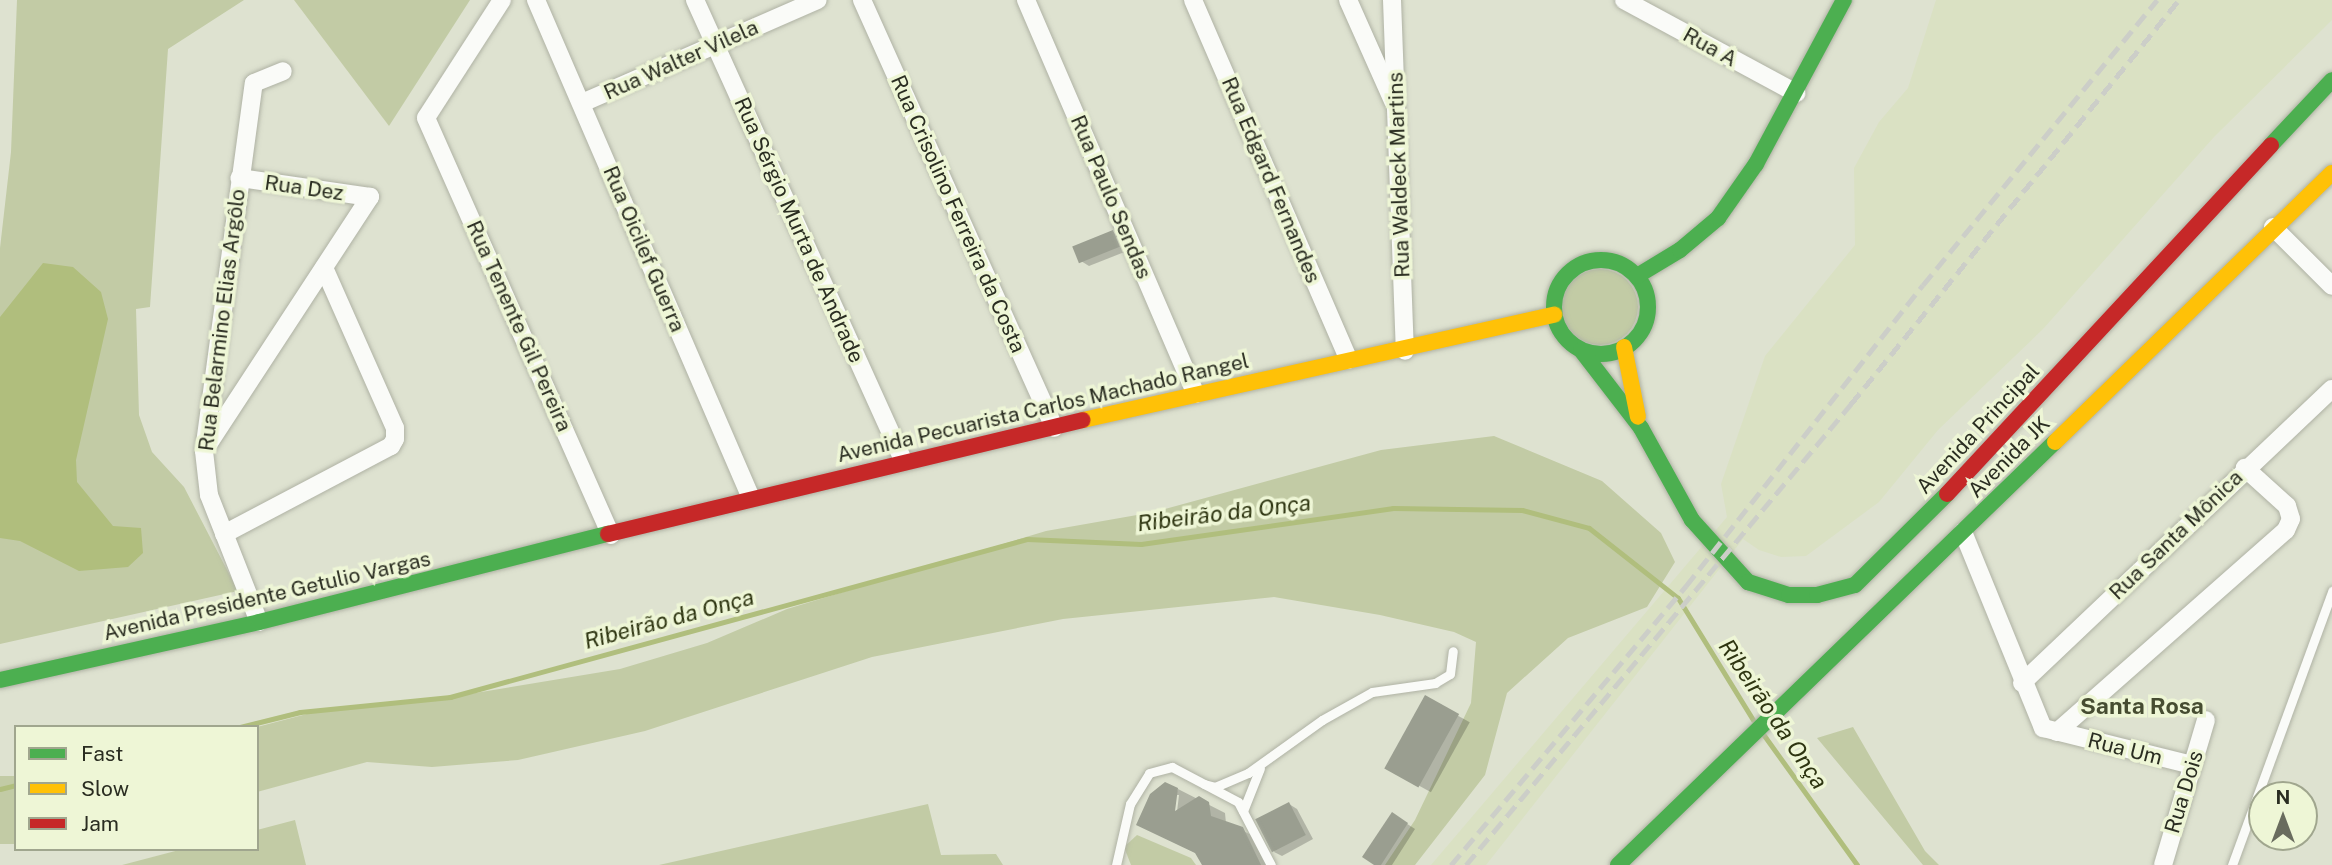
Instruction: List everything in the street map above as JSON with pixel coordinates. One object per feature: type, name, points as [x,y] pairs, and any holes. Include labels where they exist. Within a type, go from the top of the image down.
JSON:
[{"type":"street","name":"Rua Tenente Gil Pereira","points":[[502,0],[426,118],[611,535]]},
{"type":"street","name":"Rua Oicilef Guerra","points":[[536,0],[751,498]]},
{"type":"street","name":"Rua Sérgio Murta de Andrade","points":[[695,0],[903,460]]},
{"type":"street","name":"Rua Walter Vilela","points":[[582,103],[818,0]]},
{"type":"street","name":"Rua Crisolino Ferreira da Costa","points":[[862,0],[1054,428]]},
{"type":"street","name":"Rua Paulo Sendas","points":[[1026,0],[1196,394]]},
{"type":"street","name":"Rua Edgard Fernandes","points":[[1193,0],[1349,360]]},
{"type":"street","points":[[1348,0],[1398,111]]},
{"type":"street","name":"Rua Waldeck Martins","points":[[1392,0],[1405,351]]},
{"type":"street","name":"Rua A","points":[[1624,0],[1796,93]]},
{"type":"street","points":[[1637,276],[1680,250],[1718,218],[1756,164],[1844,0]]},
{"type":"street","name":"Rua Belarmino Elias Argôlo","points":[[258,622],[209,495],[204,451],[254,83],[283,71]]},
{"type":"street","name":"Avenida Principal","points":[[1581,349],[1641,428],[1692,520],[1748,582],[1789,595],[1816,595],[1855,584],[1910,533],[2332,80]]},
{"type":"street","name":"Avenida JK","points":[[1618,865],[1796,696],[2273,227],[2332,173]]},
{"type":"street","name":"Rua Dez","points":[[239,178],[370,197],[324,268]]},
{"type":"street","points":[[2273,227],[2332,285]]},
{"type":"street","points":[[1610,260],[1637,276],[1644,288],[1647,314],[1635,339],[1610,353],[1581,349],[1563,335],[1554,315],[1558,286],[1580,264],[1610,260]]},
{"type":"street","points":[[204,451],[324,268]]},
{"type":"street","points":[[224,534],[391,446],[395,439],[395,428],[324,268]]},
{"type":"street","name":"Avenida Pecuarista Carlos Machado Rangel","points":[[544,551],[903,460],[1349,360],[1405,351],[1554,315]]},
{"type":"street","name":"Avenida Principal","points":[[1624,347],[1641,428]]},
{"type":"street","name":"Rua Santa Mônica","points":[[2022,683],[2245,468],[2332,389]]},
{"type":"street","points":[[1963,532],[2022,683],[2043,728],[2057,732],[2286,530],[2291,519],[2287,506],[2245,468]]},
{"type":"street","name":"Avenida Presidente Getulio Vargas","points":[[0,680],[258,622],[544,551]]},
{"type":"street","name":"Rua Dois","points":[[2163,865],[2206,720]]},
{"type":"street","name":"Rua Um","points":[[2057,732],[2192,765]]},
{"type":"lane","points":[[2232,865],[2332,591]]},
{"type":"lane","points":[[1205,784],[1226,783],[1372,692],[1435,683],[1450,674],[1453,651]]},
{"type":"lane","points":[[1244,811],[1250,784],[1268,758]]},
{"type":"lane","points":[[1116,865],[1130,804],[1149,773],[1172,767],[1238,802],[1271,865]]},
{"type":"shaded area","points":[[17,0],[244,0],[168,49],[150,307],[136,309],[139,415],[152,452],[184,487],[238,591],[0,644],[0,248],[11,152]]},
{"type":"shaded area","points":[[294,0],[470,0],[389,126]]},
{"type":"shaded area","points":[[1936,0],[2332,0],[2332,20],[2214,137],[2043,329],[1938,430],[1879,502],[1806,556],[1781,557],[1759,550],[1743,539],[1486,865],[1431,865],[1727,517],[1721,484],[1765,356],[1855,245],[1854,168],[1879,122],[1908,88]]},
{"type":"shaded area","points":[[43,263],[73,267],[101,292],[108,319],[76,460],[77,482],[113,526],[141,528],[143,553],[128,567],[79,571],[20,541],[0,538],[0,317]]},
{"type":"shaded area","points":[[1608,269],[1621,275],[1632,286],[1638,299],[1636,322],[1621,339],[1608,345],[1592,345],[1579,339],[1564,322],[1562,299],[1568,286],[1585,271]]},
{"type":"shaded area","points":[[1494,436],[1602,481],[1661,533],[1675,562],[1647,607],[1568,638],[1507,693],[1485,775],[1415,865],[1385,865],[1415,820],[1471,703],[1476,642],[1454,632],[1380,615],[1274,597],[1063,619],[872,657],[645,731],[518,760],[432,767],[367,762],[259,791],[259,726],[326,709],[469,694],[620,669],[707,643],[787,609],[1046,531],[1154,512],[1381,450]]},
{"type":"shaded area","points":[[1853,727],[1925,851],[1939,865],[1923,865],[1817,738]]},
{"type":"shaded area","points":[[0,776],[14,776],[14,844],[0,844]]},
{"type":"shaded area","points":[[928,804],[941,855],[996,854],[1003,865],[659,865]]},
{"type":"shaded area","points":[[295,820],[306,865],[122,865],[175,851],[259,851],[259,829]]},
{"type":"shaded area","points":[[1137,835],[1191,858],[1196,865],[1131,865],[1124,847]]},
{"type":"building","points":[[1113,230],[1120,247],[1079,263],[1072,246]]},
{"type":"building","points":[[1425,695],[1459,714],[1418,787],[1384,768]]},
{"type":"building","points":[[1165,782],[1178,788],[1175,811],[1199,796],[1209,802],[1211,816],[1243,827],[1261,865],[1202,865],[1195,853],[1136,825],[1150,794]]},
{"type":"building","points":[[1289,802],[1306,835],[1272,852],[1255,819]]},
{"type":"building","points":[[1392,812],[1408,823],[1381,865],[1374,865],[1362,857]]},
{"type":"waterway","name":"Ribeirão da Onça","points":[[248,725],[300,712],[450,697],[1027,539],[1141,544],[1393,508],[1522,510],[1589,528],[1678,598],[1753,720]]},
{"type":"waterway","name":"Ribeirão da Onça","points":[[1763,734],[1857,865]]},
{"type":"waterway","name":"Ribeirão da Onça","points":[[0,789],[14,786]]},
{"type":"railway","points":[[1451,865],[1686,586],[1923,285],[2157,0]]},
{"type":"railway","points":[[1466,865],[1851,404],[2179,0]]},
{"type":"traffic: fast","points":[[1637,276],[1680,250],[1718,218],[1756,164],[1844,0]]},
{"type":"traffic: fast","points":[[2271,145],[2332,80]]},
{"type":"traffic: fast","points":[[1601,260],[1619,264],[1634,274],[1644,289],[1648,307],[1644,325],[1634,340],[1619,350],[1601,354],[1583,350],[1568,340],[1558,325],[1554,307],[1558,289],[1568,274],[1583,264],[1601,260]]},
{"type":"traffic: fast","points":[[1581,350],[1641,428],[1692,520],[1748,582],[1789,595],[1817,595],[1855,585],[1947,494]]},
{"type":"traffic: fast","points":[[1618,865],[2055,442]]},
{"type":"traffic: fast","points":[[0,680],[259,622],[608,534]]},
{"type":"traffic: slow","points":[[2055,442],[2332,173]]},
{"type":"traffic: slow","points":[[1083,420],[1554,315]]},
{"type":"traffic: slow","points":[[1624,347],[1638,417]]},
{"type":"traffic: jam","points":[[1947,494],[2271,145]]},
{"type":"traffic: jam","points":[[608,534],[1083,420]]},
{"type":"district","name":"Santa Rosa","points":[[2142,706]]}]
